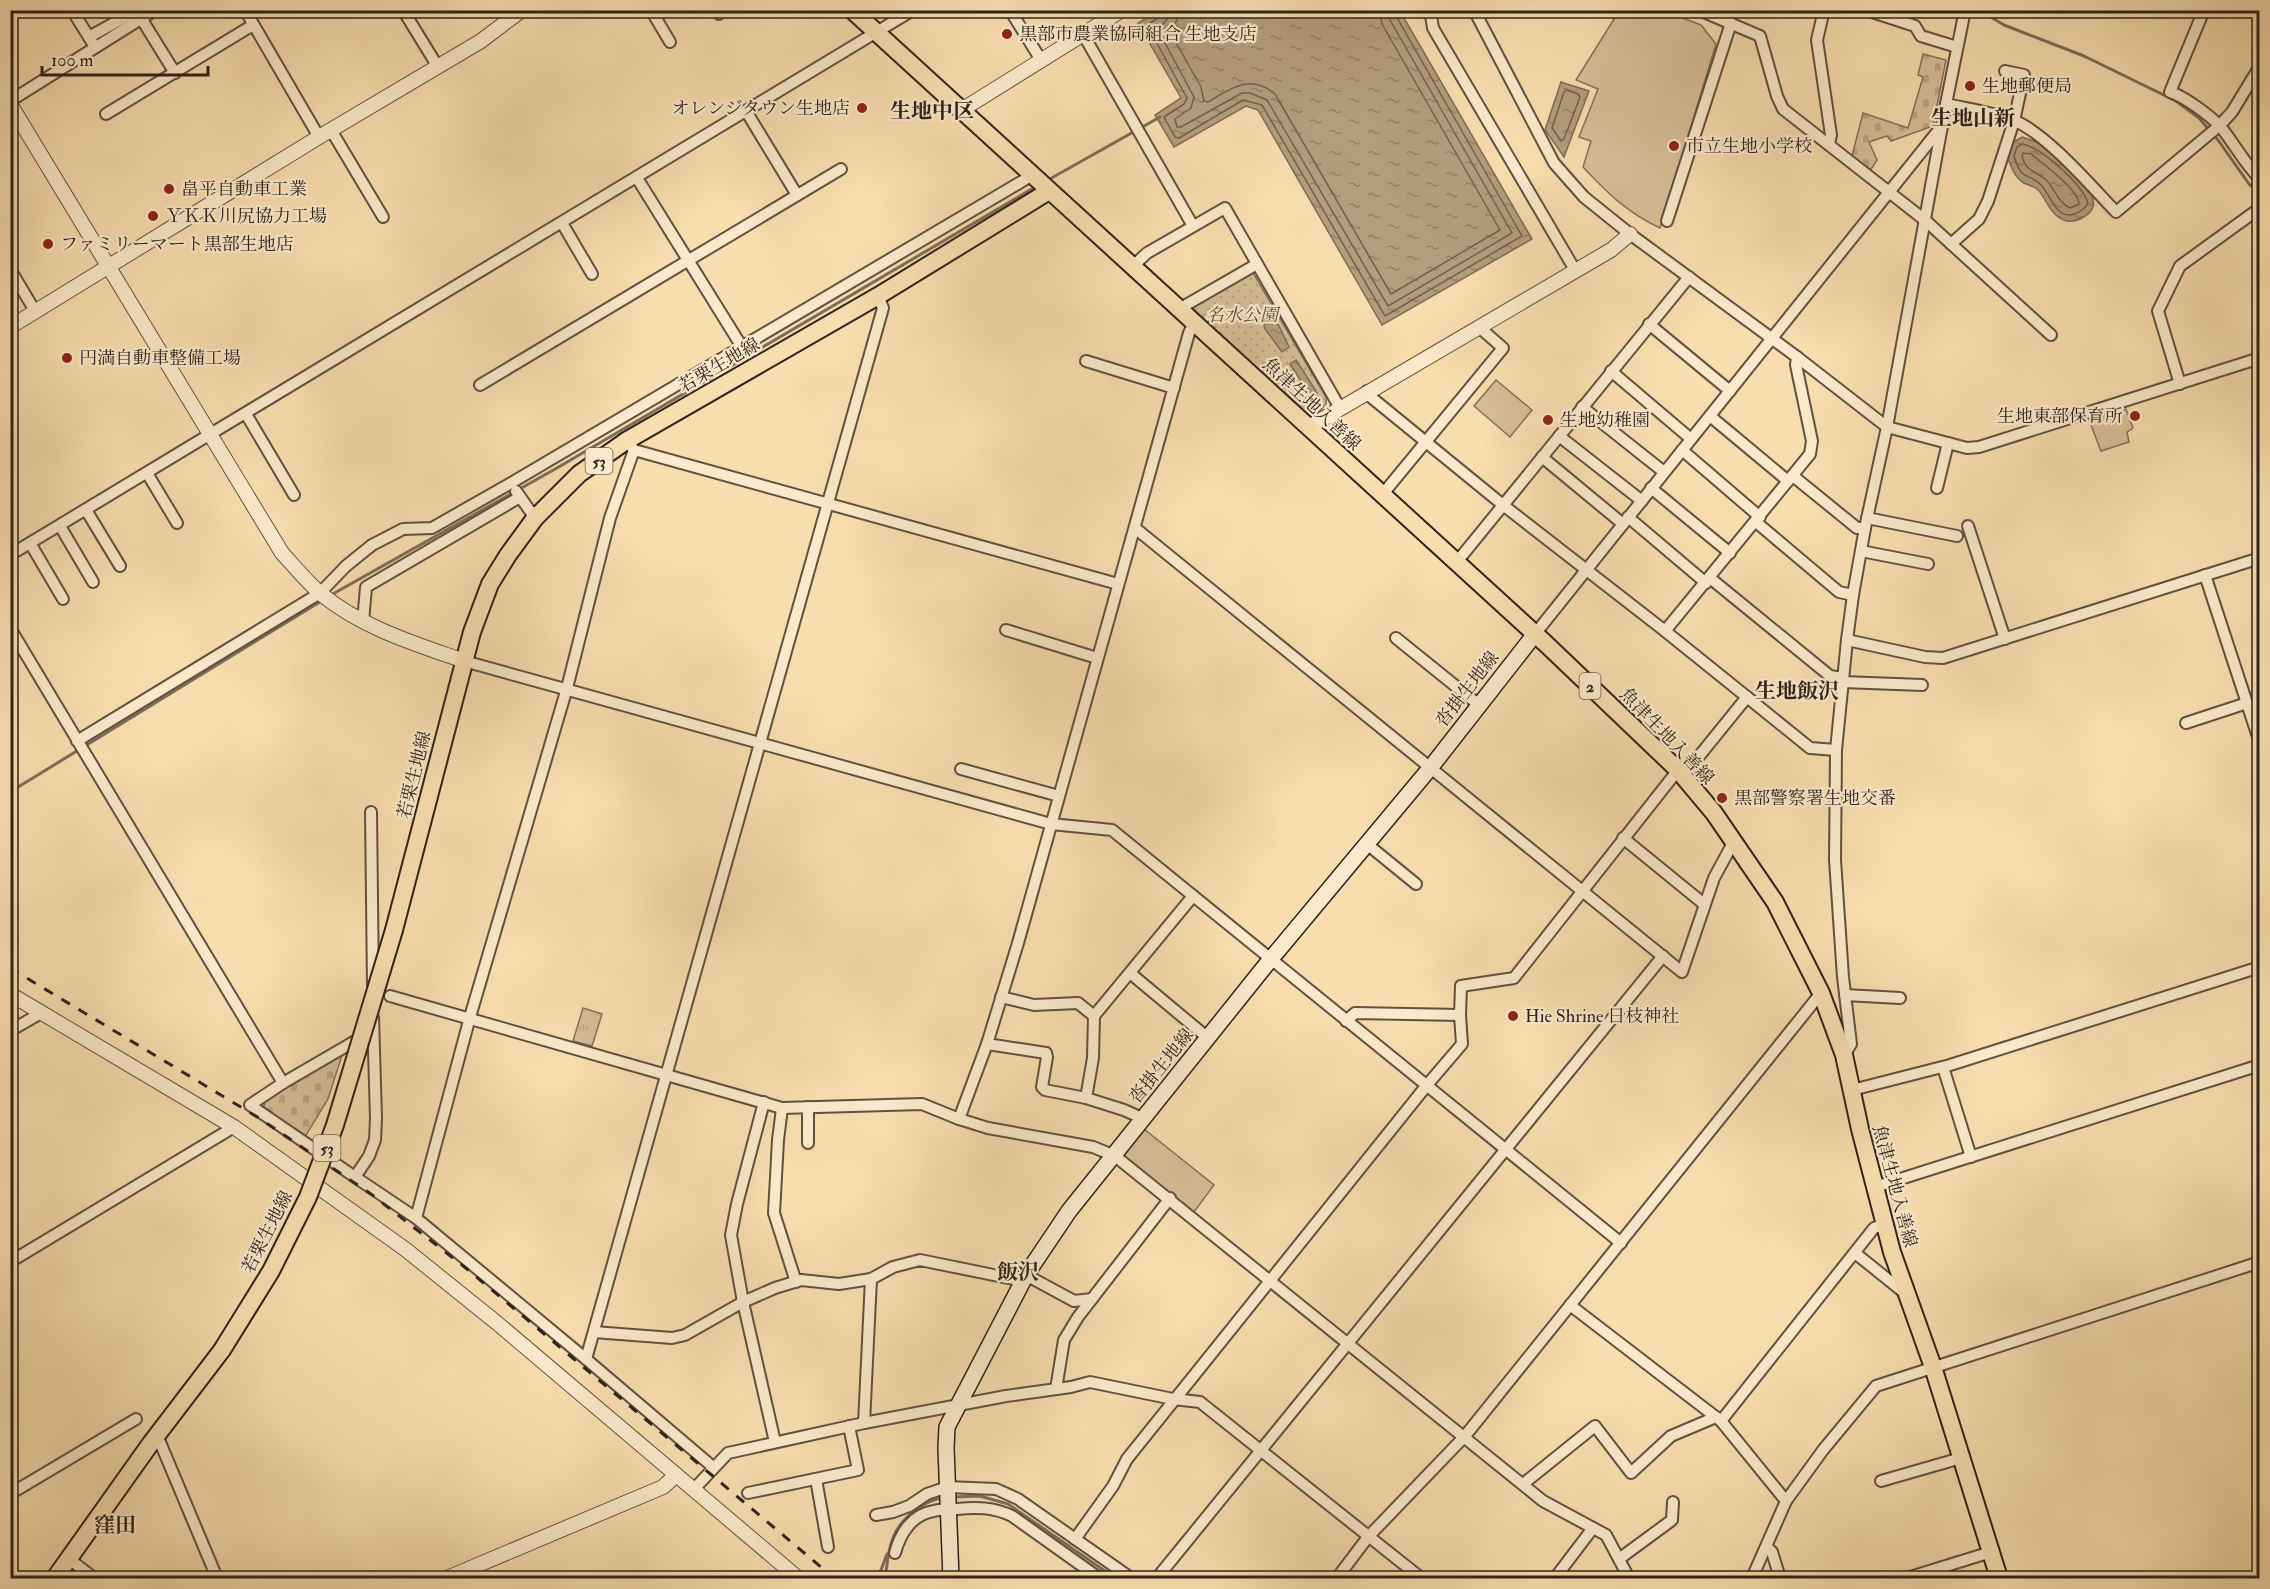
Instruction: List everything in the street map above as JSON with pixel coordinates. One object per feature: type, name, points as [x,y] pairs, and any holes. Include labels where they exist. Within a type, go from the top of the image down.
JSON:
[{"type":"main road","name":"魚津生地入善線","points":[[852,10],[1031,176],[1535,634],[1681,773],[1734,841],[1774,902],[1821,993],[1844,1055],[1885,1224],[1906,1294],[1933,1367],[1999,1578]]},
{"type":"main road","name":"若栗生地線","points":[[55,1578],[222,1350],[271,1271],[308,1197],[336,1125],[394,930],[464,660],[490,584],[508,555],[535,518],[579,474],[631,445],[1049,191]]},
{"type":"main road","name":"沓掛生地線","points":[[951,1578],[947,1499],[947,1427],[1024,1278],[1069,1211],[1270,960],[1431,767],[1535,634]]},
{"type":"street","points":[[72,10],[96,47]]},
{"type":"street","points":[[89,37],[138,13],[155,10]]},
{"type":"street","points":[[245,10],[383,217]]},
{"type":"street","points":[[403,10],[438,67]]},
{"type":"street","points":[[10,327],[325,133],[481,41],[522,10]]},
{"type":"street","points":[[651,10],[670,42]]},
{"type":"street","points":[[10,555],[913,10]]},
{"type":"street","points":[[1010,10],[1041,60]]},
{"type":"street","points":[[1434,10],[1431,15],[1433,28],[1575,270]]},
{"type":"street","points":[[1474,10],[1554,163],[1584,197],[1887,427],[1967,448],[1979,447],[2259,358]]},
{"type":"street","points":[[1824,10],[1817,40],[1831,135],[1828,144]]},
{"type":"street","points":[[1866,10],[1915,26],[1921,36],[1958,47]]},
{"type":"street","points":[[1844,1055],[1851,1044],[1845,996],[1835,860],[1836,750],[1847,640],[1866,523],[1887,427],[1965,10]]},
{"type":"street","points":[[2204,10],[2170,92],[2181,95],[2219,126],[2259,179]]},
{"type":"street","points":[[960,111],[1119,11]]},
{"type":"street","points":[[1700,11],[1760,36],[1777,96],[1783,109],[1926,221],[2051,335]]},
{"type":"street","points":[[138,13],[96,47],[10,103],[282,553],[320,593],[375,629],[464,660],[1051,824],[1112,830],[1621,1243]]},
{"type":"street","points":[[138,13],[175,73]]},
{"type":"street","points":[[1667,221],[1731,23]]},
{"type":"street","points":[[106,114],[254,25]]},
{"type":"street","points":[[1083,34],[1193,226]]},
{"type":"street","points":[[1946,104],[2014,121],[2038,136],[2065,159],[2116,212],[2219,126],[2232,112],[2259,66]]},
{"type":"street","points":[[1951,244],[1979,219],[1988,201],[2014,121],[2025,75],[2005,71]]},
{"type":"street","points":[[746,111],[797,195]]},
{"type":"street","points":[[1535,634],[1942,126]]},
{"type":"street","points":[[480,385],[841,169]]},
{"type":"street","points":[[77,741],[320,593],[346,566],[372,545],[403,529],[432,528],[1031,176]]},
{"type":"street","points":[[637,178],[742,347]]},
{"type":"street","points":[[1132,267],[1147,252],[1225,208],[1340,408]]},
{"type":"street","points":[[2180,384],[2158,311],[2180,266],[2259,208]]},
{"type":"street","points":[[562,223],[592,274]]},
{"type":"street","points":[[1309,427],[1611,250],[1630,234]]},
{"type":"street","points":[[1179,309],[1257,264]]},
{"type":"street","points":[[10,269],[35,311]]},
{"type":"street","points":[[1456,563],[1689,277]]},
{"type":"street","points":[[586,1359],[883,308],[878,296]]},
{"type":"street","points":[[959,1119],[987,1044],[1001,997],[1189,333],[1194,323]]},
{"type":"street","points":[[1649,324],[1730,391]]},
{"type":"street","points":[[1382,495],[1503,348],[1479,327]]},
{"type":"street","points":[[1665,631],[1810,454],[1812,441],[1796,365],[1797,357]]},
{"type":"street","points":[[1086,361],[1174,388]]},
{"type":"street","points":[[1611,371],[1691,439]]},
{"type":"street","points":[[1367,392],[1503,505],[1810,748],[1836,750]]},
{"type":"street","points":[[1582,407],[1664,472]]},
{"type":"street","points":[[246,414],[294,495]]},
{"type":"street","points":[[1710,416],[1857,528],[1866,523],[1957,536]]},
{"type":"street","points":[[1559,436],[1641,501]]},
{"type":"street","points":[[1937,488],[1948,443]]},
{"type":"street","points":[[416,1218],[470,1017],[567,688],[631,445],[827,504],[1118,584]]},
{"type":"street","points":[[1682,450],[1839,592],[1853,595]]},
{"type":"street","points":[[1542,457],[1708,580],[1830,676],[1843,680],[1922,685]]},
{"type":"street","points":[[147,473],[177,523]]},
{"type":"street","points":[[511,483],[535,518]]},
{"type":"street","points":[[1652,488],[1730,554]]},
{"type":"street","points":[[363,622],[366,587],[520,497]]},
{"type":"street","points":[[86,510],[120,566]]},
{"type":"street","points":[[60,526],[93,582]]},
{"type":"street","points":[[1968,526],[2005,639]]},
{"type":"street","points":[[1134,528],[1584,890],[1682,972],[1714,878],[1734,841]]},
{"type":"street","points":[[30,543],[63,599]]},
{"type":"street","points":[[1861,551],[1928,564]]},
{"type":"street","points":[[1847,640],[1925,657],[1943,658],[2259,558]]},
{"type":"street","points":[[2205,575],[2259,743]]},
{"type":"street","points":[[10,628],[283,1083]]},
{"type":"street","points":[[1006,630],[1097,658]]},
{"type":"street","points":[[1396,638],[1479,705]]},
{"type":"street","points":[[1075,1539],[1113,1486],[1126,1459],[1426,1085],[1462,1044],[1461,986],[1514,978],[1623,838],[1747,697]]},
{"type":"street","points":[[2186,723],[2247,704]]},
{"type":"street","points":[[961,769],[1059,796]]},
{"type":"street","points":[[355,1177],[369,1156],[375,1140],[376,1118],[370,812]]},
{"type":"street","points":[[1623,838],[1704,904]]},
{"type":"street","points":[[1367,844],[1416,884]]},
{"type":"street","points":[[1086,1098],[1093,1058],[1094,1016],[1193,896]]},
{"type":"street","points":[[1157,1578],[1262,1452],[1663,956]]},
{"type":"street","points":[[1852,1090],[1943,1067],[2259,967]]},
{"type":"street","points":[[1130,973],[1208,1038]]},
{"type":"street","points":[[1337,1578],[1368,1537],[1465,1436],[1821,993]]},
{"type":"street","points":[[10,994],[234,1127],[405,1249],[506,1331],[798,1578]]},
{"type":"street","points":[[390,996],[783,1108],[922,1104],[988,1128],[1094,1148],[1115,1156],[1170,1198],[1543,1501],[1606,1535],[1629,1578]]},
{"type":"street","points":[[1845,996],[1900,998]]},
{"type":"street","points":[[1001,997],[1034,1005],[1078,1003],[1094,1016]]},
{"type":"street","points":[[10,1032],[41,1013]]},
{"type":"street","points":[[1346,1021],[1355,1013],[1460,1015]]},
{"type":"street","points":[[373,1031],[283,1083],[250,1105],[416,1218],[713,1467]]},
{"type":"street","points":[[987,1044],[1046,1053],[1042,1087],[1045,1090],[1086,1098],[1144,1119]]},
{"type":"street","points":[[1875,1187],[2259,1065]]},
{"type":"street","points":[[1943,1067],[1971,1157]]},
{"type":"street","points":[[764,1102],[731,1235],[743,1302],[775,1442]]},
{"type":"street","points":[[808,1107],[808,1143]]},
{"type":"street","points":[[783,1108],[778,1140],[774,1213],[796,1282]]},
{"type":"street","points":[[10,1263],[234,1127]]},
{"type":"street","points":[[1056,1389],[1064,1340],[1092,1299],[1170,1198]]},
{"type":"street","points":[[1523,1484],[1595,1426],[1630,1473],[1671,1436],[1718,1419],[1874,1228],[1885,1224]]},
{"type":"street","points":[[1854,1253],[1906,1294]]},
{"type":"street","points":[[594,1332],[672,1338],[685,1335],[743,1302],[801,1280],[838,1284],[871,1279],[893,1267],[920,1260],[1024,1278],[1074,1301],[1092,1299]]},
{"type":"street","points":[[1752,1578],[1786,1501],[1876,1386],[2259,1262]]},
{"type":"street","points":[[864,1423],[871,1279]]},
{"type":"street","points":[[1570,1305],[1718,1419],[1786,1501]]},
{"type":"street","points":[[694,1489],[728,1453],[957,1404],[1090,1382],[1173,1399],[1200,1402],[1421,1578]]},
{"type":"street","points":[[10,1494],[136,1419]]},
{"type":"street","points":[[748,1493],[858,1470],[849,1426]]},
{"type":"street","points":[[157,1436],[217,1578]]},
{"type":"street","points":[[1881,1481],[1961,1458]]},
{"type":"street","points":[[447,1578],[478,1573],[663,1487],[676,1475]]},
{"type":"street","points":[[816,1479],[828,1546]]},
{"type":"street","points":[[895,1553],[899,1539],[909,1525],[924,1513],[934,1510],[947,1499],[996,1489],[1018,1499],[1131,1578]]},
{"type":"street","points":[[876,1515],[909,1506],[927,1494],[979,1507],[998,1509],[1012,1516],[1099,1578]]},
{"type":"street","points":[[1619,1558],[1672,1520],[1673,1502]]},
{"type":"street","points":[[1555,1578],[1593,1528]]},
{"type":"street","points":[[1767,1547],[1772,1552],[1780,1578]]},
{"type":"street","points":[[1907,1578],[1990,1552]]},
{"type":"street","points":[[69,1559],[94,1578]]},
{"type":"street","points":[[10,1573],[14,1578]]},
{"type":"green space","points":[[1619,11],[1664,11],[1701,25],[1716,44],[1660,228],[1618,202],[1583,167],[1591,141],[1579,137],[1598,89],[1576,80]]},
{"type":"green space","points":[[1923,54],[1946,60],[1933,126],[1891,141],[1887,136],[1869,142],[1877,160],[1870,171],[1852,156],[1863,113],[1908,128],[1923,77],[1918,75]]},
{"type":"green space","name":"名水公園","points":[[1252,271],[1326,397],[1326,404],[1319,412],[1304,414],[1188,310]]},
{"type":"green space","points":[[1496,380],[1532,410],[1510,437],[1474,406]]},
{"type":"green space","points":[[2126,409],[2133,428],[2127,432],[2129,442],[2101,451],[2089,420]]},
{"type":"green space","points":[[583,1008],[602,1014],[592,1046],[573,1041]]},
{"type":"green space","points":[[342,1055],[328,1099],[303,1140],[263,1112],[265,1100]]},
{"type":"green space","points":[[1144,1129],[1214,1185],[1194,1212],[1122,1156]]},
{"type":"water","points":[[1159,11],[1400,11],[1532,239],[1382,325],[1258,110],[1246,106],[1174,147],[1155,115],[1181,98],[1138,23]]},
{"type":"water","points":[[1561,82],[1589,91],[1564,157],[1545,130]]},
{"type":"water","points":[[2022,137],[2047,149],[2084,183],[2093,198],[2090,212],[2076,220],[2063,220],[2053,212],[2037,189],[2018,178],[2007,156],[2012,143]]},
{"type":"water","points":[[1272,319],[1279,326],[1289,347],[1282,352],[1265,329],[1264,323]]},
{"type":"water","points":[[1296,360],[1316,391],[1318,402],[1308,407],[1301,381],[1290,364]]},
{"type":"waterway","points":[[1979,10],[2004,25],[2084,56],[2176,101],[2199,118],[2218,140],[2249,184],[2260,193]]},
{"type":"waterway","points":[[1048,180],[1160,117]]},
{"type":"waterway","points":[[331,595],[557,468],[1037,186]]},
{"type":"waterway","points":[[10,792],[323,600]]},
{"type":"waterway","points":[[952,1497],[980,1496],[1008,1504],[1115,1578]]},
{"type":"waterway","points":[[892,1578],[886,1572],[891,1544],[897,1529],[909,1515],[920,1507],[943,1498]]},
{"type":"waterway","points":[[873,1578],[881,1570],[887,1554]]},
{"type":"railway","points":[[10,968],[259,1118],[371,1194],[467,1269],[834,1578]]},
{"type":"place","name":"黒部市農業協同組合 生地支店","points":[[1007,34]]},
{"type":"place","name":"生地郵便局","points":[[1970,86]]},
{"type":"place","name":"オレンジタウン生地店","points":[[862,108]]},
{"type":"place","name":"市立生地小学校","points":[[1674,146]]},
{"type":"place","name":"畠平自動車工業","points":[[169,189]]},
{"type":"place","name":"ＹＫＫ川尻協力工場","points":[[153,216]]},
{"type":"place","name":"ファミリーマート黒部生地店","points":[[48,244]]},
{"type":"place","name":"円満自動車整備工場","points":[[67,358]]},
{"type":"place","name":"生地東部保育所","points":[[2135,416]]},
{"type":"place","name":"生地幼稚園","points":[[1548,420]]},
{"type":"place","name":"黒部警察署生地交番","points":[[1722,798]]},
{"type":"place","name":"Hie Shrine 日枝神社","points":[[1513,1016]]},
{"type":"district","name":"生地中区","points":[[932,111]]},
{"type":"district","name":"生地山新","points":[[1973,118]]},
{"type":"district","name":"生地飯沢","points":[[1797,691]]},
{"type":"district","name":"飯沢","points":[[1018,1272]]},
{"type":"district","name":"窪田","points":[[115,1525]]}]
